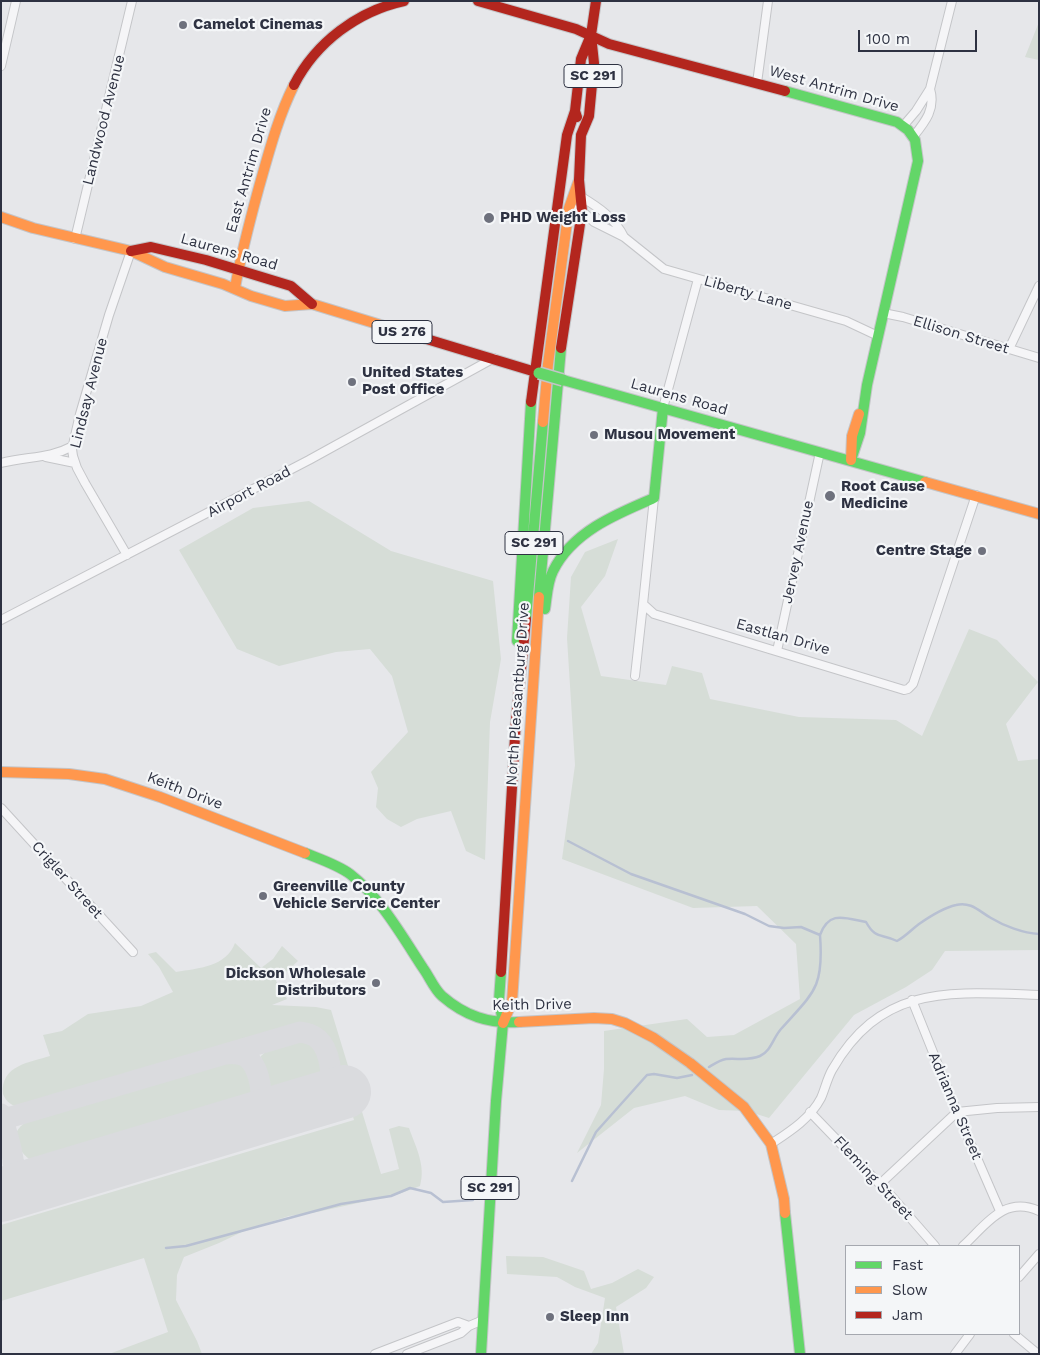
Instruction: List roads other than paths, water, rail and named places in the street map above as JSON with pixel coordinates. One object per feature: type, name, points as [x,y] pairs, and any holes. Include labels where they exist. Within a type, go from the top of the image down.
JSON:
[{"type":"main road","name":"East Antrim Drive","points":[[236,288],[238,269],[275,128],[292,86],[309,60],[334,35],[358,18],[404,1]]},
{"type":"main road","points":[[478,1],[592,35]]},
{"type":"main road","name":"SC 291","points":[[581,135],[589,116],[594,63],[592,35],[596,1]]},
{"type":"main road","name":"SC 291","points":[[553,365],[582,210],[579,180],[581,135],[575,111],[581,59],[592,35]]},
{"type":"main road","name":"West Antrim Drive","points":[[592,35],[609,44],[890,119],[904,125],[914,137]]},
{"type":"main road","points":[[516,720],[517,632],[536,372],[567,134],[575,111]]},
{"type":"main road","points":[[852,460],[858,448],[864,418],[867,385],[918,161],[914,137]]},
{"type":"main road","name":"SC 291","points":[[553,365],[569,208],[579,180]]},
{"type":"main road","name":"Laurens Road","points":[[1,217],[75,239],[131,251],[165,267],[236,288],[251,296],[285,306],[312,304],[563,380],[1039,514]]},
{"type":"main road","name":"Laurens Road","points":[[131,251],[151,247],[238,269],[291,286],[312,304]]},
{"type":"main road","name":"North Pleasantburg Drive","points":[[503,1024],[512,1002],[553,365]]},
{"type":"main road","name":"North Pleasantburg Drive","points":[[480,1354],[496,1101],[503,1024],[499,1000],[516,720],[553,365]]},
{"type":"main road","points":[[535,652],[553,573],[566,552],[592,527],[654,498],[663,408]]},
{"type":"main road","name":"Keith Drive","points":[[1,772],[69,774],[105,779],[160,797],[343,869],[358,881],[382,907],[441,995],[462,1010],[482,1020],[503,1024],[594,1018],[612,1019],[640,1029],[690,1063],[744,1107],[771,1144],[786,1210],[800,1354]]},
{"type":"street","points":[[1,66],[16,1]]},
{"type":"street","name":"Landwood Avenue","points":[[75,239],[132,1]]},
{"type":"street","points":[[757,83],[768,1]]},
{"type":"street","points":[[904,125],[916,112],[930,89],[952,1]]},
{"type":"street","points":[[914,137],[930,113],[933,98],[930,89]]},
{"type":"street","name":"Liberty Lane","points":[[580,196],[595,205],[618,225],[624,237]]},
{"type":"street","points":[[569,208],[582,210]]},
{"type":"street","name":"Liberty Lane","points":[[582,210],[594,222],[624,237],[664,269],[846,321],[878,336]]},
{"type":"street","name":"Lindsay Avenue","points":[[127,555],[85,483],[73,456],[73,446],[80,414],[109,315],[131,251]]},
{"type":"street","points":[[663,408],[698,279]]},
{"type":"street","points":[[1009,349],[1039,286]]},
{"type":"street","name":"Ellison Street","points":[[884,313],[1039,358]]},
{"type":"street","name":"Airport Road","points":[[1,620],[309,460],[494,358]]},
{"type":"street","points":[[1,463],[46,457],[73,446]]},
{"type":"street","name":"Jervey Avenue","points":[[777,651],[820,452]]},
{"type":"street","points":[[46,457],[76,463]]},
{"type":"street","name":"Eastlan Drive","points":[[643,604],[658,616],[904,690],[910,688],[976,495]]},
{"type":"street","points":[[635,676],[654,498]]},
{"type":"street","name":"Crigler Street","points":[[1,808],[133,952]]},
{"type":"street","points":[[771,1144],[797,1126],[810,1112],[820,1100],[832,1071],[859,1032],[889,1010],[912,1000],[937,995],[1039,995]]},
{"type":"street","name":"Adrianna Street","points":[[912,1000],[957,1112],[1000,1210]]},
{"type":"street","points":[[880,1184],[957,1112],[997,1108],[1039,1107]]},
{"type":"street","name":"Fleming Street","points":[[810,1112],[880,1184],[934,1245]]},
{"type":"street","points":[[964,1245],[1000,1210],[1029,1206],[1039,1211]]},
{"type":"street","points":[[1020,1276],[1039,1254]]},
{"type":"street","points":[[407,1354],[461,1333],[469,1326],[483,1320]]},
{"type":"street","points":[[375,1354],[458,1322],[469,1326]]},
{"type":"street","points":[[955,1354],[969,1335]]},
{"type":"street","points":[[1015,1335],[1038,1354]]},
{"type":"waterway","points":[[568,841],[631,874],[745,914],[769,926],[784,928],[801,927],[820,935],[828,922],[833,919],[845,918],[866,922],[876,934],[897,941],[936,913],[951,906],[966,904],[1008,926],[1039,934]]},
{"type":"waterway","points":[[709,1067],[726,1059],[756,1058],[767,1051],[778,1033],[802,1006],[814,988],[820,967],[820,935]]},
{"type":"waterway","points":[[572,1181],[596,1132],[647,1075],[654,1074],[677,1078],[692,1075]]},
{"type":"waterway","points":[[166,1248],[186,1246],[341,1204],[391,1196],[410,1188],[431,1193],[443,1202],[473,1200]]},
{"type":"place","name":"Camelot Cinemas","points":[[183,25]]},
{"type":"place","name":"PHD Weight Loss","points":[[489,218]]},
{"type":"place","name":"United States Post Office","points":[[352,382]]},
{"type":"place","name":"Musou Movement","points":[[594,435]]},
{"type":"place","name":"Root Cause Medicine","points":[[830,496]]},
{"type":"place","name":"Centre Stage","points":[[982,551]]},
{"type":"place","name":"Greenville County Vehicle Service Center","points":[[263,896]]},
{"type":"place","name":"Dickson Wholesale Distributors","points":[[376,983]]},
{"type":"place","name":"Sleep Inn","points":[[550,1317]]}]
